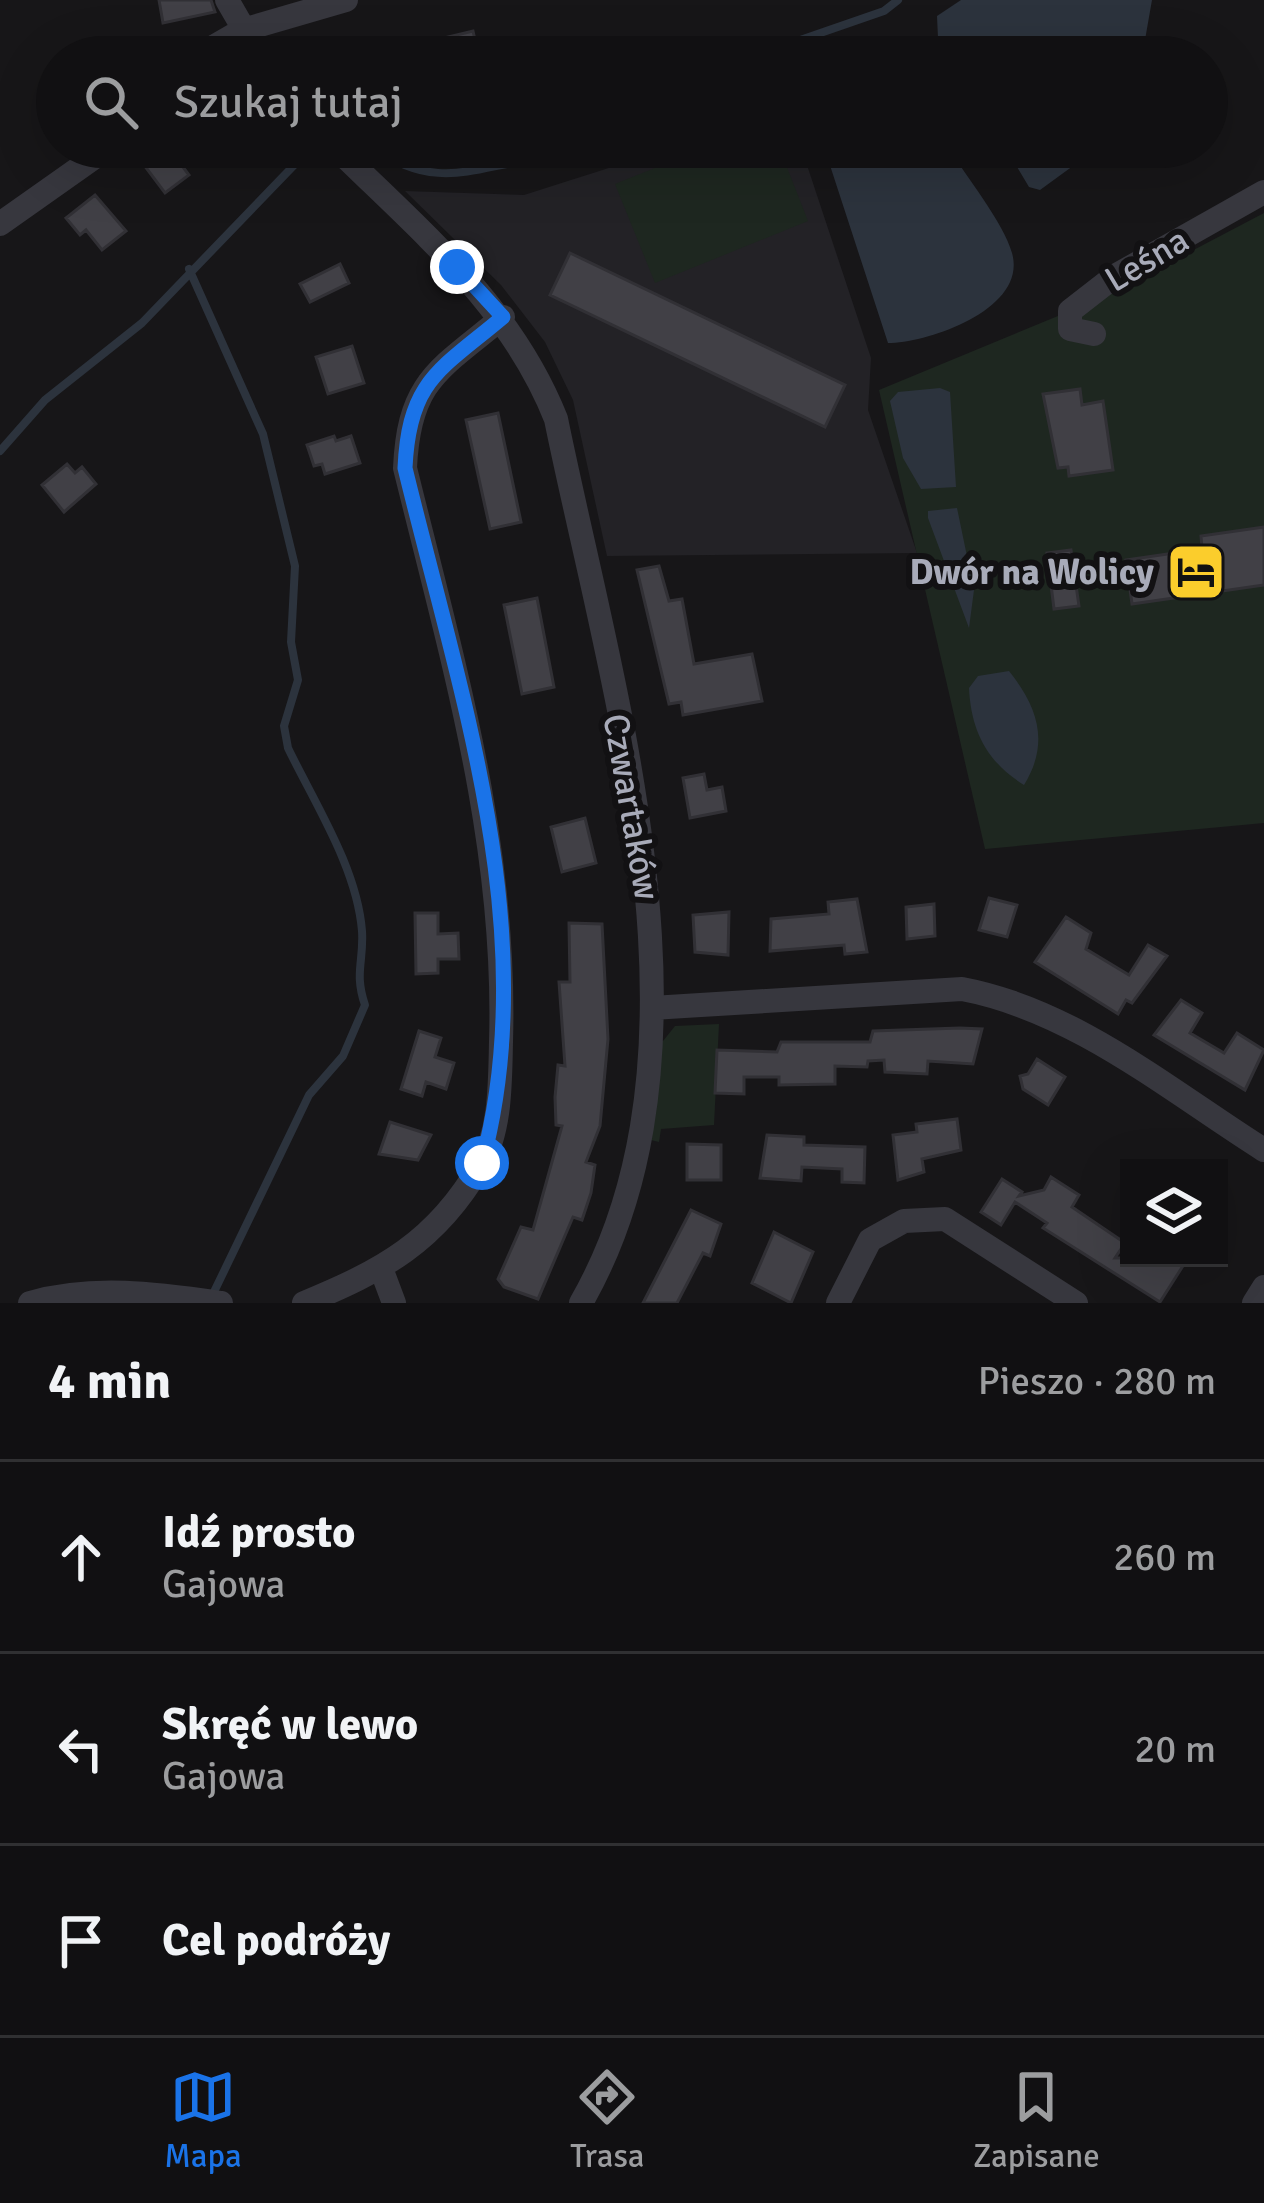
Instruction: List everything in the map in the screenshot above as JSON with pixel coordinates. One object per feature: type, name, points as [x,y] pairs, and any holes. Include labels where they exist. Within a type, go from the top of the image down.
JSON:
[{"type":"street","points":[[227,0],[247,36]]},
{"type":"street","points":[[233,36],[346,0]]},
{"type":"street","points":[[0,224],[79,168]]},
{"type":"street","name":"Czwartaków","points":[[356,168],[503,317],[528,356],[556,418],[640,830],[652,1008],[634,1176],[611,1250],[581,1303]]},
{"type":"street","name":"Leśna","points":[[1094,334],[1070,329],[1070,311],[1115,276],[1264,192]]},
{"type":"street","points":[[304,1303],[382,1270],[443,1218],[482,1163],[500,1098],[503,973],[486,798],[405,468],[407,419],[433,376],[503,317]]},
{"type":"street","points":[[652,1008],[962,989],[1009,998],[1051,1015],[1264,1150]]},
{"type":"street","points":[[838,1303],[870,1240],[904,1221],[945,1219],[1076,1303]]},
{"type":"street","points":[[382,1270],[394,1303]]},
{"type":"street","points":[[1254,1303],[1264,1287]]},
{"type":"street","points":[[31,1303],[72,1294],[144,1292],[212,1302]]},
{"type":"shaded area","points":[[961,0],[1152,0],[1146,36],[938,36],[937,16]]},
{"type":"shaded area","points":[[609,168],[808,168],[871,358],[868,410],[917,553],[607,556],[573,400],[545,342],[501,285],[405,191],[524,195]]},
{"type":"shaded area","points":[[655,168],[787,168],[808,221],[655,283],[615,184]]},
{"type":"shaded area","points":[[831,168],[962,168],[1008,241],[1013,273],[1005,291],[971,319],[927,337],[888,343]]},
{"type":"shaded area","points":[[1018,168],[1070,168],[1040,190],[1029,187]]},
{"type":"shaded area","points":[[1264,213],[1264,823],[985,849],[879,390],[1104,297]]},
{"type":"shaded area","points":[[940,388],[950,392],[956,487],[921,489],[903,458],[890,401],[898,392]]},
{"type":"shaded area","points":[[957,508],[974,590],[969,628],[928,518],[928,511]]},
{"type":"shaded area","points":[[1009,671],[1027,698],[1037,726],[1037,755],[1024,785],[983,744],[970,704],[969,688],[978,676]]},
{"type":"shaded area","points":[[719,1024],[714,1125],[661,1129],[659,1142],[651,1140],[656,1041],[663,1041],[675,1026]]},
{"type":"building","points":[[159,0],[211,0],[215,12],[163,23]]},
{"type":"building","points":[[146,168],[184,168],[189,175],[165,193]]},
{"type":"building","points":[[95,195],[126,231],[102,250],[86,230],[80,235],[66,218]]},
{"type":"building","points":[[570,253],[845,385],[825,427],[550,295]]},
{"type":"building","points":[[340,264],[349,283],[310,302],[300,284]]},
{"type":"building","points":[[352,346],[364,383],[328,394],[316,357]]},
{"type":"building","points":[[1080,389],[1082,405],[1103,401],[1113,470],[1069,476],[1068,467],[1058,468],[1043,394]]},
{"type":"building","points":[[498,413],[521,522],[490,529],[466,420]]},
{"type":"building","points":[[334,436],[336,441],[351,436],[360,463],[325,474],[322,464],[314,466],[307,445]]},
{"type":"building","points":[[67,464],[75,473],[82,467],[96,484],[64,512],[42,485]]},
{"type":"building","name":"Dwór na Wolicy","points":[[1264,527],[1264,585],[1132,604],[1126,560],[1202,549],[1201,536]]},
{"type":"building","points":[[1071,550],[1079,606],[1054,609],[1047,553]]},
{"type":"building","points":[[659,566],[669,601],[682,599],[694,664],[752,654],[762,701],[683,715],[681,702],[669,704],[637,570]]},
{"type":"building","points":[[537,598],[554,687],[522,694],[504,605]]},
{"type":"building","points":[[704,774],[707,790],[722,787],[726,811],[690,818],[683,778]]},
{"type":"building","points":[[585,818],[596,863],[562,872],[551,827]]},
{"type":"building","points":[[989,898],[1017,905],[1007,937],[979,930]]},
{"type":"building","points":[[857,899],[867,952],[845,954],[844,945],[770,951],[771,919],[829,914],[828,902]]},
{"type":"building","points":[[934,904],[935,936],[907,939],[906,907]]},
{"type":"building","points":[[729,912],[728,955],[695,952],[693,915]]},
{"type":"building","points":[[415,913],[438,913],[438,934],[458,933],[459,959],[438,959],[438,973],[416,974]]},
{"type":"building","points":[[1066,917],[1091,933],[1086,949],[1129,975],[1148,945],[1167,956],[1118,1014],[1035,962]]},
{"type":"building","points":[[569,923],[602,924],[608,1039],[600,1126],[586,1162],[595,1165],[591,1193],[582,1220],[573,1217],[538,1299],[504,1287],[498,1279],[521,1227],[533,1230],[562,1126],[556,1125],[555,1097],[558,1065],[565,1066],[559,982],[570,982]]},
{"type":"building","points":[[1181,1000],[1202,1013],[1190,1033],[1224,1053],[1237,1033],[1264,1050],[1245,1090],[1154,1035]]},
{"type":"building","points":[[982,1029],[973,1064],[928,1061],[927,1074],[885,1072],[884,1060],[868,1061],[867,1067],[835,1066],[835,1084],[779,1085],[779,1077],[744,1077],[744,1094],[715,1093],[717,1050],[777,1052],[781,1042],[870,1042],[873,1031]]},
{"type":"building","points":[[419,1031],[441,1038],[435,1057],[454,1063],[446,1089],[426,1082],[422,1096],[401,1089]]},
{"type":"building","points":[[1037,1059],[1065,1077],[1048,1105],[1023,1089],[1020,1076],[1028,1074]]},
{"type":"building","points":[[957,1119],[961,1150],[922,1159],[924,1172],[898,1180],[893,1135],[917,1132],[916,1124]]},
{"type":"building","points":[[390,1122],[431,1135],[418,1160],[379,1154]]},
{"type":"building","points":[[767,1135],[804,1137],[804,1145],[865,1147],[864,1183],[842,1182],[842,1169],[802,1167],[801,1181],[760,1178]]},
{"type":"building","points":[[687,1144],[721,1145],[721,1180],[687,1180]]},
{"type":"building","points":[[1051,1177],[1079,1195],[1072,1207],[1120,1240],[1115,1258],[1120,1258],[1120,1267],[1182,1267],[1160,1302],[1043,1228],[1047,1223],[1015,1202],[1001,1225],[981,1212],[1002,1179],[1022,1192],[1019,1196],[1044,1190]]},
{"type":"building","points":[[691,1210],[721,1224],[710,1256],[703,1253],[677,1303],[643,1303]]},
{"type":"building","points":[[774,1232],[813,1252],[791,1303],[752,1283]]},
{"type":"waterway","points":[[812,36],[884,11],[898,0]]},
{"type":"waterway","points":[[0,451],[45,400],[142,323],[291,168]]},
{"type":"waterway","points":[[415,168],[453,173],[487,168]]},
{"type":"waterway","points":[[189,269],[263,434],[295,566],[291,642],[298,680],[284,726],[288,748],[352,884],[362,931],[360,975],[365,1005],[343,1056],[309,1095],[212,1296]]},
{"type":"place","name":"Dwór na Wolicy","points":[[1196,572]]},
{"type":"route","points":[[457,267],[503,317],[433,376],[407,419],[405,468],[486,798],[503,973],[500,1098],[482,1163]]}]
